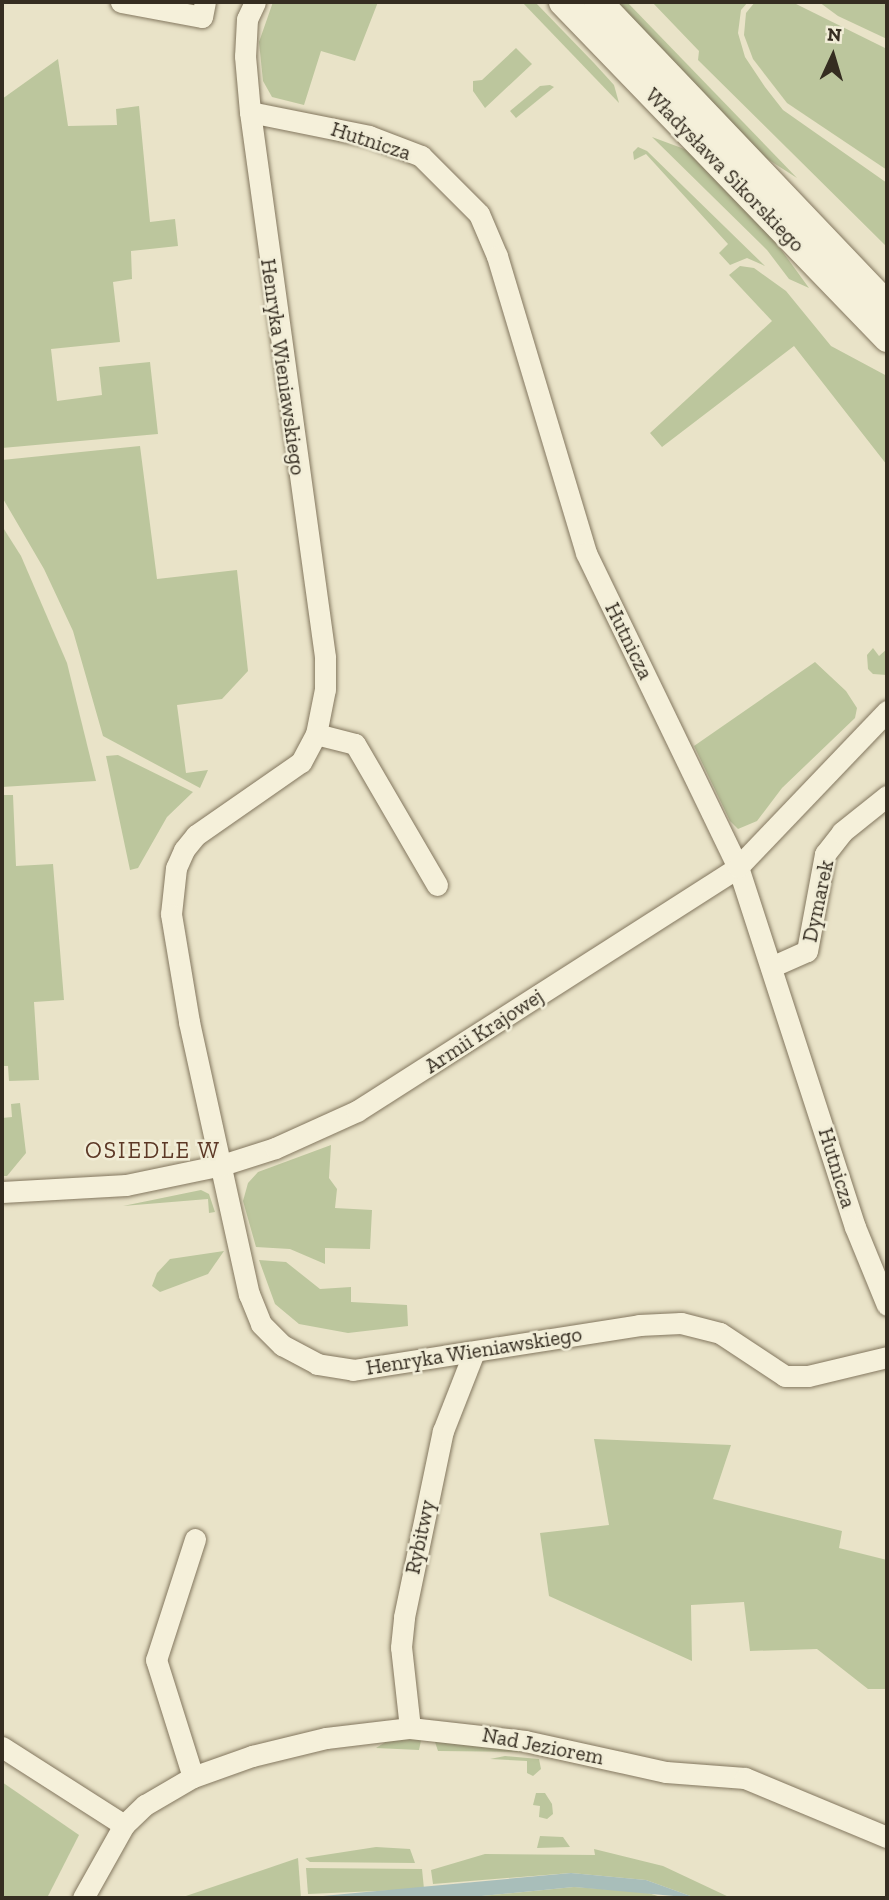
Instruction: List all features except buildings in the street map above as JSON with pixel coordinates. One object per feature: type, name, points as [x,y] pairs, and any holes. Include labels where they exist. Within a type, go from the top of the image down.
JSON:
[{"type":"street","points":[[121,2],[202,17],[205,2]]},
{"type":"street","name":"Henryka Wieniawskiego","points":[[255,2],[247,19],[245,55],[250,112],[325,657],[316,734],[300,762],[196,835],[176,869],[171,914],[178,968],[248,1294],[261,1324],[282,1345],[317,1364],[353,1370],[639,1325],[681,1323],[720,1333],[785,1376],[808,1376],[887,1357]]},
{"type":"street","name":"Władysława Sikorskiego","points":[[563,2],[887,338]]},
{"type":"street","name":"Władysława Sikorskiego","points":[[598,2],[887,305]]},
{"type":"street","name":"Hutnicza","points":[[250,112],[369,136],[421,156],[480,214],[497,256],[586,553],[738,867],[855,1227],[887,1305]]},
{"type":"street","name":"Armii Krajowej","points":[[2,1192],[126,1185],[222,1165],[275,1148],[357,1111],[738,867],[887,711]]},
{"type":"street","points":[[316,734],[355,744],[437,884]]},
{"type":"street","name":"Dymarek","points":[[771,967],[807,951],[825,854],[842,832],[887,796]]},
{"type":"street","name":"Rybitwy","points":[[411,1728],[401,1647],[404,1617],[443,1431],[474,1352]]},
{"type":"street","points":[[193,1777],[156,1660],[195,1539]]},
{"type":"street","name":"Nad Jeziorem","points":[[83,1898],[124,1825],[145,1805],[193,1777],[252,1756],[314,1741],[411,1728],[525,1741],[666,1772],[745,1778],[887,1837]]},
{"type":"street","points":[[2,1747],[124,1825]]},
{"type":"green space","points":[[273,2],[378,2],[355,61],[321,51],[304,105],[272,97],[263,81],[259,42]]},
{"type":"green space","points":[[522,2],[535,2],[594,63],[614,85],[619,103]]},
{"type":"green space","points":[[612,2],[627,2],[797,178],[758,153]]},
{"type":"green space","points":[[652,2],[748,2],[741,10],[738,33],[745,57],[765,87],[783,110],[887,183],[887,247],[698,60],[699,51]]},
{"type":"green space","points":[[755,2],[792,2],[887,49],[887,170],[787,103],[753,59],[744,35],[746,13]]},
{"type":"green space","points":[[819,2],[887,2],[887,39],[838,16]]},
{"type":"green space","points":[[516,48],[532,64],[485,108],[473,91],[473,81],[482,80]]},
{"type":"green space","points":[[58,59],[68,126],[117,125],[116,109],[139,106],[150,222],[175,219],[178,246],[131,251],[132,279],[113,282],[120,342],[51,349],[57,401],[102,395],[99,367],[150,362],[158,434],[2,448],[2,99]]},
{"type":"green space","points":[[540,86],[554,87],[516,118],[510,111]]},
{"type":"green space","points":[[652,137],[687,150],[769,233],[809,288],[789,279],[767,250]]},
{"type":"green space","points":[[638,147],[647,151],[765,266],[747,258],[730,265],[719,253],[728,244],[646,154],[634,160],[633,152]]},
{"type":"green space","points":[[740,266],[754,268],[786,291],[831,346],[887,376],[887,465],[794,346],[662,447],[650,433],[772,321],[729,275]]},
{"type":"green space","points":[[140,446],[157,579],[237,570],[248,671],[222,699],[177,705],[186,773],[208,770],[200,788],[103,736],[73,631],[44,569],[2,497],[2,460]]},
{"type":"green space","points":[[2,526],[21,556],[67,663],[96,781],[2,787]]},
{"type":"green space","points":[[873,648],[879,656],[887,649],[887,675],[873,674],[868,669],[867,655]]},
{"type":"green space","points":[[815,662],[846,691],[857,708],[855,718],[782,788],[757,821],[738,829],[730,821],[694,746]]},
{"type":"green space","points":[[118,755],[193,792],[167,817],[138,868],[130,870],[106,756]]},
{"type":"green space","points":[[2,795],[13,795],[16,866],[53,864],[64,1000],[34,1002],[39,1080],[9,1081],[8,1066],[2,1066]]},
{"type":"green space","points":[[20,1103],[26,1153],[7,1176],[2,1176],[2,1118],[12,1117],[11,1104]]},
{"type":"green space","points":[[331,1145],[329,1178],[337,1189],[335,1208],[372,1210],[370,1249],[325,1248],[325,1264],[290,1249],[256,1247],[243,1201],[248,1183],[258,1172]]},
{"type":"green space","points":[[201,1190],[209,1194],[215,1212],[209,1213],[208,1199],[123,1206]]},
{"type":"green space","points":[[224,1251],[208,1274],[160,1292],[152,1286],[157,1273],[170,1259]]},
{"type":"green space","points":[[259,1260],[286,1262],[320,1289],[351,1287],[351,1302],[407,1305],[408,1326],[348,1333],[299,1324],[275,1304]]},
{"type":"green space","points":[[594,1439],[731,1445],[713,1499],[842,1531],[839,1548],[887,1560],[887,1689],[868,1689],[817,1649],[750,1651],[744,1602],[691,1605],[692,1661],[549,1596],[540,1533],[609,1525]]},
{"type":"green space","points":[[422,1736],[419,1750],[376,1748],[390,1739]]},
{"type":"green space","points":[[433,1736],[534,1752],[438,1751]]},
{"type":"green space","points":[[505,1756],[539,1759],[541,1769],[533,1776],[527,1773],[527,1761],[490,1759]]},
{"type":"green space","points":[[2,1782],[79,1835],[47,1898],[2,1898]]},
{"type":"green space","points":[[536,1793],[545,1793],[552,1804],[553,1814],[547,1819],[539,1817],[540,1806],[533,1805]]},
{"type":"green space","points":[[540,1836],[563,1837],[570,1847],[537,1848]]},
{"type":"green space","points":[[376,1847],[410,1849],[415,1863],[310,1862],[305,1858]]},
{"type":"green space","points":[[594,1849],[663,1866],[731,1898],[696,1898],[646,1880],[571,1873],[433,1884],[431,1870],[485,1854],[595,1855]]},
{"type":"green space","points":[[298,1858],[301,1898],[180,1898]]},
{"type":"green space","points":[[306,1868],[422,1869],[424,1889],[308,1894]]},
{"type":"green space","points":[[574,1887],[645,1892],[664,1898],[461,1898]]},
{"type":"water","points":[[571,1873],[646,1880],[696,1898],[574,1887],[461,1898],[301,1898]]},
{"type":"district","name":"OSIEDLE W","points":[[153,1150]]}]
